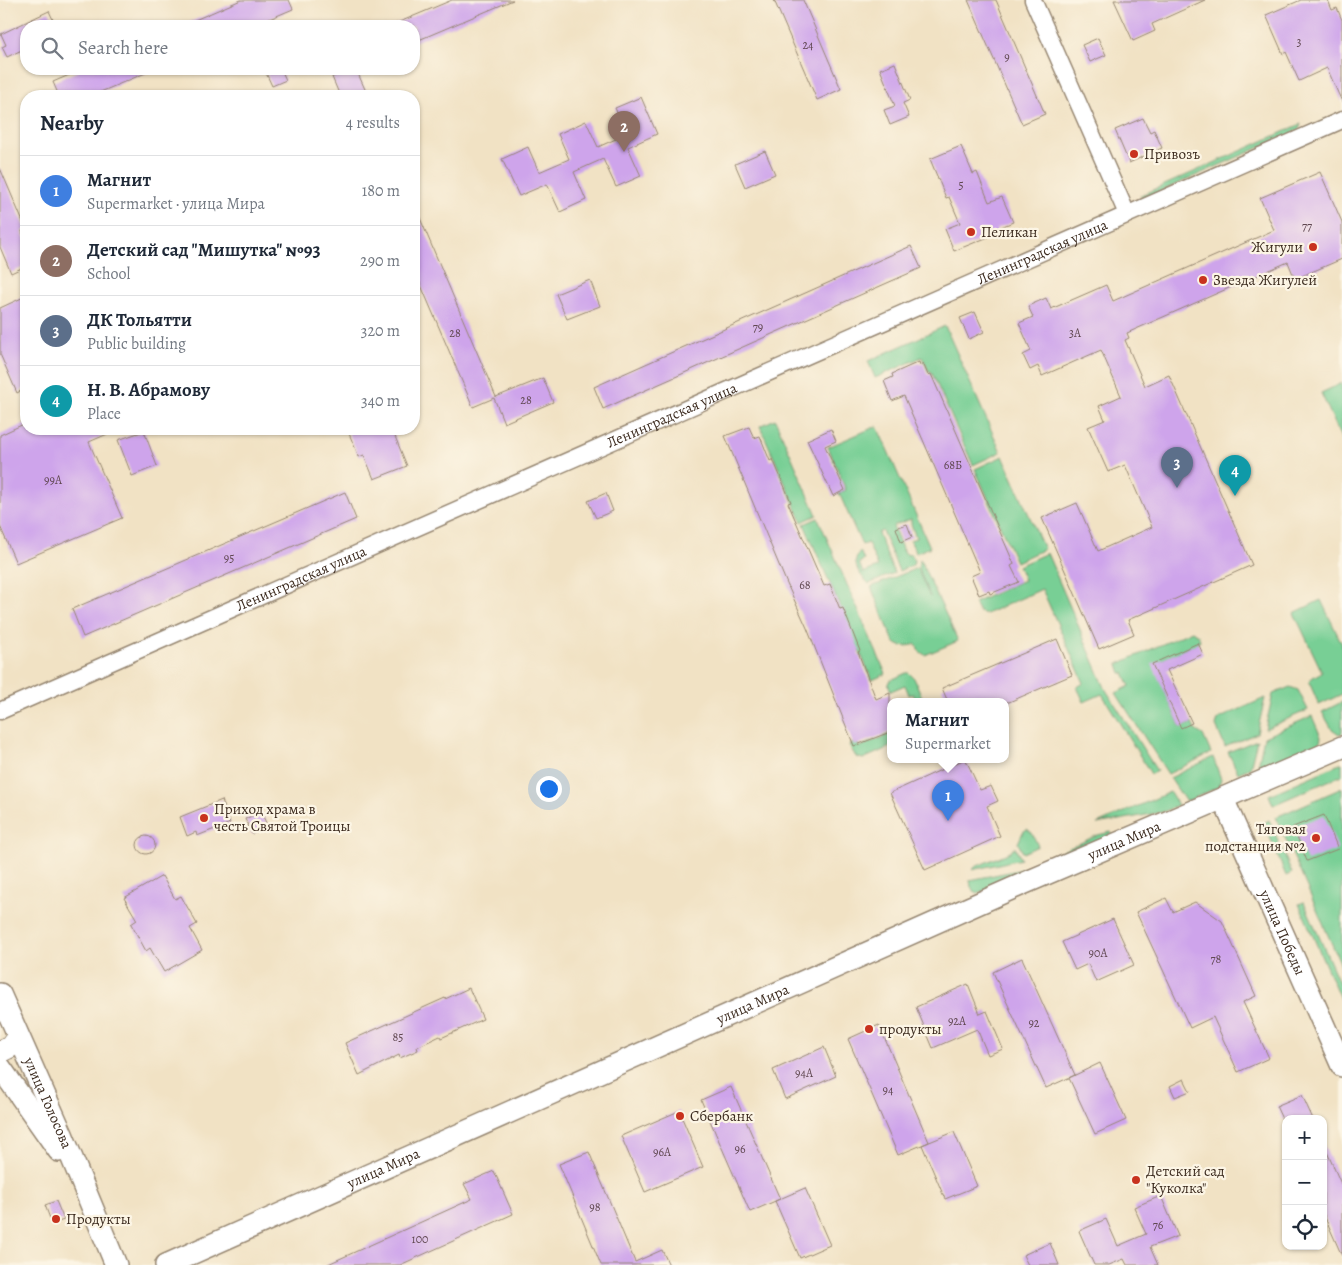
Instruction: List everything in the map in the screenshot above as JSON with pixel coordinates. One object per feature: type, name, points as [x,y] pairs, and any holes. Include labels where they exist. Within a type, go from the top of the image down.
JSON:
[{"type":"main road","name":"улица Мира","points":[[166,1265],[1011,889],[1342,747]]},
{"type":"main road","name":"улица Победы","points":[[1223,799],[1342,1066]]},
{"type":"main road","name":"улица Голосова","points":[[0,994],[116,1265]]},
{"type":"main road","points":[[0,1052],[10,1047],[18,1036]]},
{"type":"main road","name":"улица Голосова","points":[[0,1067],[55,1145],[94,1212]]},
{"type":"street","points":[[1033,0],[1128,214]]},
{"type":"street","name":"Ленинградская улица","points":[[0,711],[1342,120]]},
{"type":"green space","points":[[1301,124],[1299,130],[1143,199],[1140,196]]},
{"type":"green space","points":[[945,326],[1001,452],[973,465],[931,371],[929,372],[922,357],[875,378],[868,361]]},
{"type":"green space","points":[[1342,383],[1342,439],[1321,393]]},
{"type":"green space","points":[[775,419],[817,515],[802,522],[760,426]]},
{"type":"green space","points":[[877,426],[930,547],[916,553],[910,540],[916,538],[911,519],[893,526],[903,551],[908,555],[911,554],[914,561],[913,565],[899,571],[882,531],[878,533],[894,573],[869,584],[857,569],[856,560],[860,551],[864,560],[859,563],[863,573],[878,567],[868,543],[862,545],[839,493],[846,490],[828,447]]},
{"type":"green space","points":[[1003,456],[1044,549],[1016,562],[975,469]]},
{"type":"green space","points":[[818,518],[886,674],[872,680],[804,524]]},
{"type":"green space","points":[[1047,553],[1106,690],[1157,771],[1151,774],[1102,694],[1084,702],[1077,687],[1084,683],[1042,589],[986,614],[979,612],[974,603],[1024,580],[1018,566]]},
{"type":"green space","points":[[920,559],[958,641],[925,655],[919,651],[916,644],[902,646],[894,642],[871,587],[917,568],[930,597],[918,567]]},
{"type":"green space","points":[[1321,600],[1342,644],[1342,694],[1319,705],[1309,682],[1313,677],[1322,672],[1294,613]]},
{"type":"green space","points":[[1192,631],[1198,635],[1200,640],[1198,643],[1153,664],[1181,728],[1192,723],[1195,730],[1203,735],[1211,753],[1168,774],[1116,693],[1130,686],[1124,673],[1121,673],[1118,664]]},
{"type":"green space","points":[[909,673],[914,678],[922,698],[915,698],[913,694],[909,695],[905,685],[891,691],[888,684],[889,681]]},
{"type":"green space","points":[[1290,687],[1298,690],[1308,710],[1265,729],[1273,694]]},
{"type":"green space","points":[[1265,698],[1257,733],[1225,747],[1216,726],[1218,719]]},
{"type":"green space","points":[[1342,702],[1342,733],[1339,734],[1332,729],[1322,712]]},
{"type":"green space","points":[[1312,716],[1321,737],[1320,743],[1257,771],[1264,737]]},
{"type":"green space","points":[[887,735],[887,748],[863,759],[856,757],[849,745],[857,742],[859,747]]},
{"type":"green space","points":[[1257,740],[1250,768],[1238,773],[1228,752]]},
{"type":"green space","points":[[1213,757],[1221,779],[1218,787],[1186,802],[1170,778]]},
{"type":"green space","points":[[1342,763],[1342,775],[1273,805],[1269,795]]},
{"type":"green space","points":[[1342,788],[1342,967],[1276,817]]},
{"type":"green space","points":[[1170,792],[1178,805],[1163,812],[1097,824]]},
{"type":"green space","points":[[1269,820],[1292,873],[1286,876],[1264,823]]},
{"type":"green space","points":[[1027,829],[1032,833],[1038,846],[1023,853],[1018,843],[1023,832]]},
{"type":"green space","points":[[1111,832],[1112,835],[977,894],[971,887],[970,880],[1023,869],[1098,835]]},
{"type":"green space","points":[[1015,847],[1021,859],[972,870],[1008,853]]},
{"type":"green space","points":[[1304,902],[1342,989],[1342,1003],[1299,904]]},
{"type":"building","points":[[241,0],[289,0],[293,9],[267,20],[195,20]]},
{"type":"building","points":[[452,0],[513,0],[420,39],[420,20],[404,20]]},
{"type":"building","points":[[774,0],[803,0],[841,89],[817,100]]},
{"type":"building","points":[[968,0],[996,0],[1045,114],[1022,124]]},
{"type":"building","points":[[1114,0],[1205,0],[1152,24],[1155,31],[1133,41]]},
{"type":"building","points":[[1301,0],[1328,0],[1332,10],[1337,8],[1342,20],[1342,102],[1327,68],[1299,81],[1286,52],[1283,54],[1266,15]]},
{"type":"building","points":[[49,11],[53,20],[30,20]]},
{"type":"building","points":[[20,25],[20,51],[7,57],[2,47],[6,45],[1,34]]},
{"type":"building","points":[[1098,38],[1106,55],[1090,62],[1082,45]]},
{"type":"building","points":[[895,63],[910,100],[903,103],[909,117],[890,125],[884,110],[895,106],[880,69]]},
{"type":"building","points":[[69,75],[141,75],[105,90],[56,90],[53,82]]},
{"type":"building","points":[[267,75],[284,75],[286,80],[272,86]]},
{"type":"building","points":[[337,75],[359,75],[365,90],[337,90],[332,77]]},
{"type":"building","points":[[641,97],[657,134],[628,147],[641,176],[616,187],[603,159],[574,172],[586,200],[560,212],[547,184],[519,196],[502,159],[528,147],[539,172],[569,159],[558,134],[586,121],[598,147],[627,134],[615,108]]},
{"type":"building","points":[[1143,118],[1150,132],[1154,130],[1162,148],[1129,163],[1115,130]]},
{"type":"building","points":[[961,146],[973,174],[977,172],[989,202],[1002,197],[1013,222],[996,229],[998,233],[954,251],[945,229],[960,223],[949,197],[946,198],[930,159]]},
{"type":"building","points":[[765,151],[775,174],[745,187],[735,164]]},
{"type":"building","points":[[0,168],[20,215],[20,269],[11,273],[0,247]]},
{"type":"building","points":[[1320,172],[1342,222],[1342,259],[1295,279],[1288,262],[1127,333],[1129,338],[1125,340],[1145,386],[1169,375],[1252,565],[1128,620],[1134,634],[1099,649],[1042,518],[1077,503],[1098,551],[1152,527],[1125,465],[1108,472],[1088,427],[1105,420],[1099,406],[1121,396],[1101,350],[1042,376],[1038,366],[1030,370],[1023,355],[1031,351],[1019,323],[1033,317],[1028,306],[1046,298],[1051,309],[1106,285],[1113,301],[1274,230],[1260,198]]},
{"type":"building","points":[[420,218],[496,397],[543,378],[553,402],[504,423],[494,398],[473,407],[420,283]]},
{"type":"building","points":[[911,246],[921,268],[603,409],[594,387]]},
{"type":"building","points":[[590,280],[600,306],[567,319],[556,294]]},
{"type":"building","points":[[20,299],[20,391],[17,393],[0,354],[0,308]]},
{"type":"building","points":[[975,312],[984,332],[969,339],[960,318]]},
{"type":"building","points":[[919,362],[920,365],[923,363],[928,375],[931,374],[1014,564],[1011,566],[1019,582],[990,594],[989,591],[979,595],[971,576],[980,572],[904,396],[892,401],[884,381],[893,377],[892,374]]},
{"type":"building","points":[[20,426],[20,435],[105,435],[89,442],[122,518],[16,563],[0,526],[0,435]]},
{"type":"building","points":[[749,427],[754,438],[760,436],[770,461],[773,459],[791,502],[788,503],[824,586],[830,584],[840,609],[843,608],[876,699],[890,693],[890,698],[887,698],[887,733],[854,746],[807,628],[725,436]]},
{"type":"building","points":[[831,429],[836,441],[825,446],[845,490],[833,496],[807,440]]},
{"type":"building","points":[[132,435],[145,435],[157,466],[132,476],[118,440]]},
{"type":"building","points":[[350,435],[394,435],[407,466],[374,479],[364,455],[359,457]]},
{"type":"building","points":[[345,492],[356,519],[83,637],[72,609]]},
{"type":"building","points":[[606,493],[613,511],[596,518],[588,501]]},
{"type":"building","points":[[907,524],[912,537],[901,542],[896,528]]},
{"type":"building","points":[[1057,639],[1072,675],[1009,702],[1009,698],[946,698],[942,688]]},
{"type":"building","points":[[1198,643],[1203,654],[1167,670],[1192,723],[1181,728],[1152,664]]},
{"type":"building","points":[[956,763],[967,763],[980,790],[991,786],[998,801],[987,806],[1000,836],[925,870],[890,793]]},
{"type":"building","name":"Приход храма в честь Святой Троицы","points":[[222,800],[230,823],[197,836],[196,832],[187,836],[180,817]]},
{"type":"building","points":[[261,812],[268,827],[252,834],[245,819]]},
{"type":"building","name":"Тяговая подстанция №2","points":[[1324,815],[1338,849],[1307,861],[1293,827]]},
{"type":"building","points":[[146,836],[152,839],[155,845],[152,851],[146,854],[140,851],[137,845],[140,839]]},
{"type":"building","points":[[162,876],[175,899],[181,896],[197,924],[190,928],[202,950],[164,972],[150,948],[146,951],[131,924],[137,920],[124,898]]},
{"type":"building","points":[[1166,898],[1173,912],[1195,902],[1222,921],[1256,996],[1243,1002],[1269,1058],[1238,1072],[1213,1017],[1190,1028],[1136,912]]},
{"type":"building","points":[[1113,919],[1134,965],[1096,982],[1088,964],[1075,970],[1062,942]]},
{"type":"building","points":[[1022,958],[1075,1075],[1046,1088],[993,972]]},
{"type":"building","points":[[968,984],[980,1014],[987,1011],[1003,1049],[988,1055],[977,1029],[933,1048],[916,1007]]},
{"type":"building","points":[[469,988],[483,1019],[441,1038],[440,1036],[417,1047],[418,1050],[400,1058],[399,1055],[359,1075],[345,1043]]},
{"type":"building","points":[[879,1025],[929,1142],[898,1155],[848,1039]]},
{"type":"building","points":[[824,1047],[836,1076],[785,1099],[773,1070]]},
{"type":"building","points":[[1100,1063],[1126,1120],[1095,1134],[1069,1078]]},
{"type":"building","points":[[1184,1079],[1190,1091],[1175,1097],[1170,1086]]},
{"type":"building","points":[[731,1087],[780,1199],[750,1212],[701,1100]]},
{"type":"building","points":[[1302,1095],[1311,1115],[1282,1115],[1282,1119],[1276,1106]]},
{"type":"building","points":[[679,1111],[703,1167],[645,1192],[621,1136]]},
{"type":"building","points":[[954,1132],[977,1186],[945,1199],[922,1145]]},
{"type":"building","points":[[589,1152],[635,1262],[662,1250],[669,1265],[601,1265],[559,1164]]},
{"type":"building","points":[[1327,1152],[1342,1186],[1342,1256],[1327,1222]]},
{"type":"building","points":[[494,1171],[513,1214],[400,1265],[326,1265],[472,1199],[464,1184]]},
{"type":"building","points":[[805,1188],[830,1245],[800,1258],[775,1201]]},
{"type":"building","points":[[1161,1196],[1178,1236],[1150,1247],[1158,1265],[1127,1265],[1124,1259],[1109,1265],[1094,1265],[1079,1231],[1106,1219],[1118,1246],[1146,1234],[1134,1207]]},
{"type":"building","points":[[56,1201],[64,1220],[52,1224],[45,1205]]},
{"type":"building","points":[[1050,1243],[1059,1265],[1028,1265],[1023,1255]]},
{"type":"place","name":"Детский сад \"Мишутка\" №93","points":[[624,152]]},
{"type":"place","name":"Привозъ","points":[[1134,154]]},
{"type":"place","name":"Пеликан","points":[[971,232]]},
{"type":"place","name":"Жигули","points":[[1313,247]]},
{"type":"place","name":"Звезда Жигулей","points":[[1203,280]]},
{"type":"place","name":"ДК Тольятти","points":[[1177,488]]},
{"type":"place","name":"Н. В. Абрамову","points":[[1235,496]]},
{"type":"place","name":"Приход храма в честь Святой Троицы","points":[[204,818]]},
{"type":"place","name":"Магнит","points":[[948,821]]},
{"type":"place","name":"Тяговая подстанция №2","points":[[1316,838]]},
{"type":"place","name":"продукты","points":[[869,1029]]},
{"type":"place","name":"Сбербанк","points":[[680,1116]]},
{"type":"place","name":"Детский сад \"Куколка\"","points":[[1136,1180]]},
{"type":"place","name":"Продукты","points":[[56,1219]]}]
